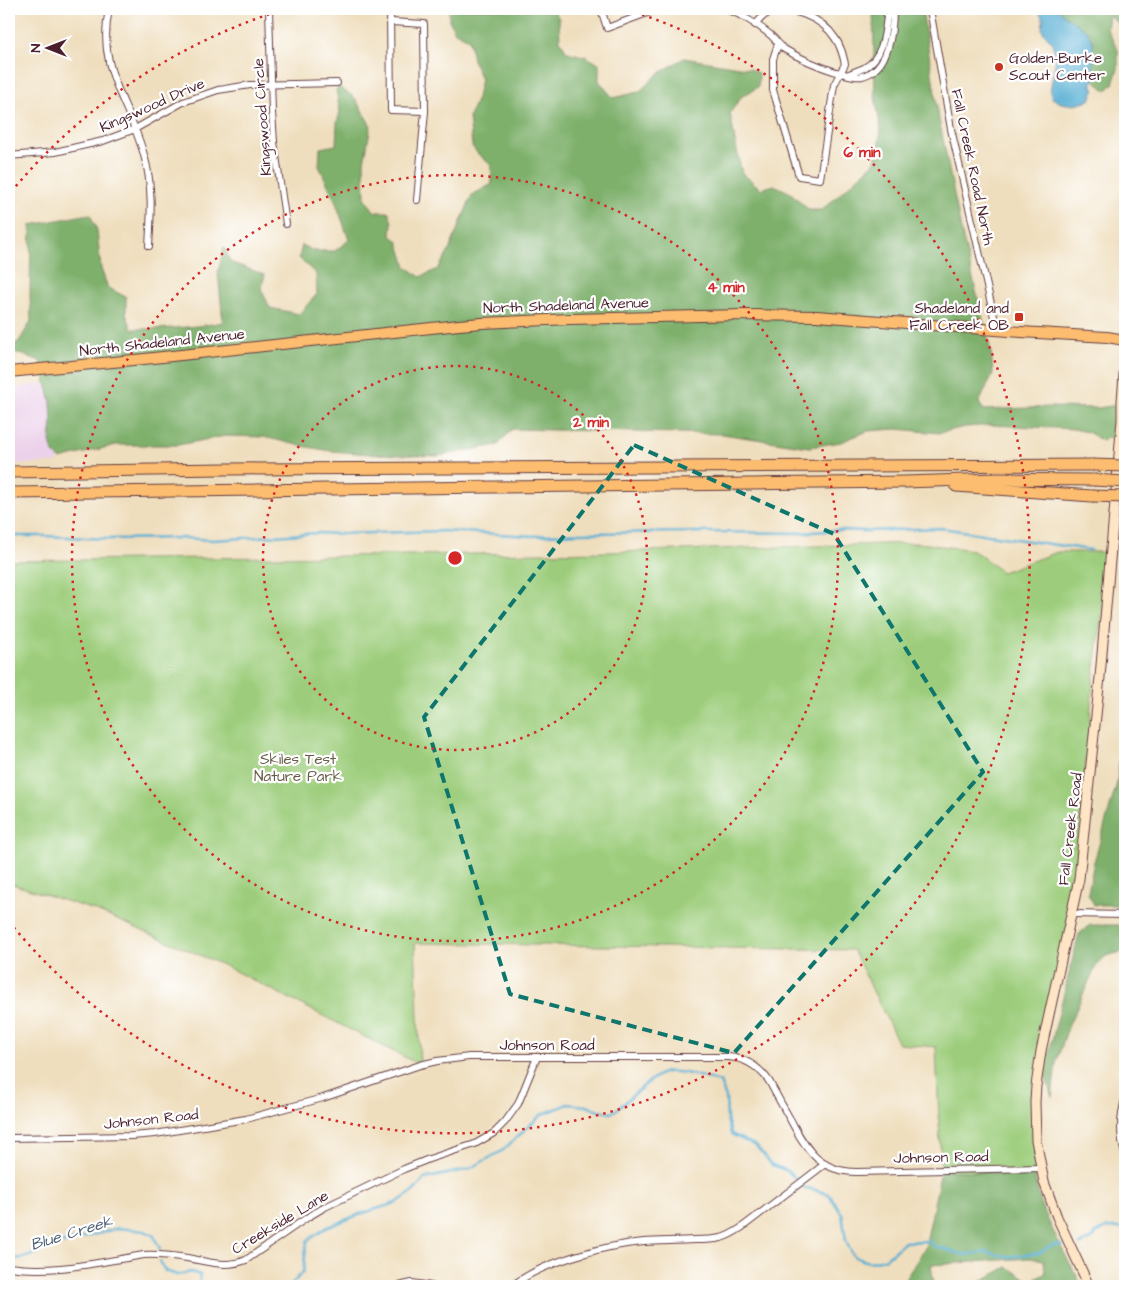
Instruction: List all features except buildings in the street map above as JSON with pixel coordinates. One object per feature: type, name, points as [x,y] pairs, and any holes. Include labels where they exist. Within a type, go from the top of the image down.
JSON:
[{"type":"highway","points":[[9,472],[225,469],[1125,466]]},
{"type":"highway","points":[[9,493],[905,482],[995,479],[1125,482]]},
{"type":"highway","points":[[905,482],[1125,497]]},
{"type":"main road","name":"North Shadeland Avenue","points":[[9,372],[458,325],[517,321],[760,315],[836,317],[1107,337],[1125,340]]},
{"type":"main road","name":"Fall Creek Road","points":[[1090,1286],[1054,1211],[1046,1188],[1035,1130],[1036,1086],[1081,862],[1100,677],[1122,420],[1125,361]]},
{"type":"street","points":[[109,9],[106,29],[108,60],[117,89],[145,156],[150,182],[149,246]]},
{"type":"street","name":"Kingswood Circle","points":[[269,9],[274,142],[286,224]]},
{"type":"street","points":[[390,9],[391,110],[425,111]]},
{"type":"street","points":[[601,9],[607,28],[658,9]]},
{"type":"street","points":[[725,9],[740,15],[769,33],[778,44],[791,53],[811,63],[861,77],[873,72],[883,61],[887,52],[893,9]]},
{"type":"street","points":[[848,74],[864,68],[873,61],[880,51],[888,9]]},
{"type":"street","name":"Fall Creek Road North","points":[[930,9],[952,134],[997,330]]},
{"type":"street","points":[[755,25],[766,14],[780,11],[796,12],[818,21],[835,38],[842,51],[845,64],[834,85],[820,179],[799,176],[773,90],[773,59],[778,44]]},
{"type":"street","points":[[391,22],[424,24],[425,111],[417,200]]},
{"type":"street","name":"Kingswood Drive","points":[[9,156],[40,154],[103,142],[135,129],[173,107],[218,90],[271,84],[337,83]]},
{"type":"street","points":[[1072,914],[1125,915]]},
{"type":"street","name":"Johnson Road","points":[[9,1138],[116,1137],[155,1134],[246,1119],[323,1098],[420,1065],[469,1057],[728,1057],[753,1064],[764,1075],[804,1145],[813,1156],[837,1170],[853,1172],[1041,1168]]},
{"type":"street","name":"Creekside Lane","points":[[9,1267],[29,1270],[51,1269],[155,1254],[222,1265],[239,1263],[325,1207],[404,1169],[475,1144],[494,1133],[514,1110],[536,1058]]},
{"type":"street","points":[[1125,1100],[1121,1133],[1125,1154]]},
{"type":"street","points":[[512,1286],[544,1268],[575,1256],[608,1247],[644,1242],[712,1239],[726,1236],[741,1228],[825,1164]]},
{"type":"street","points":[[399,1286],[412,1283],[431,1286]]},
{"type":"highlighted area","points":[[634,445],[834,534],[983,772],[734,1053],[510,994],[424,717]]},
{"type":"shaded area","points":[[46,383],[51,402],[52,422],[50,441],[53,453],[60,459],[55,463],[9,464],[9,389]]},
{"type":"green space","points":[[449,9],[554,9],[559,19],[560,40],[567,52],[587,57],[599,64],[599,81],[613,98],[639,92],[658,74],[684,58],[751,69],[759,74],[758,87],[741,97],[730,113],[742,173],[761,189],[774,185],[791,193],[809,210],[822,210],[875,162],[881,131],[875,96],[873,9],[922,9],[939,119],[962,234],[991,352],[993,373],[979,403],[984,410],[1050,407],[1098,408],[1125,404],[1125,439],[1109,437],[1102,441],[1090,433],[1074,429],[993,425],[965,427],[939,433],[896,429],[868,431],[841,442],[809,447],[722,434],[512,429],[498,445],[438,456],[331,451],[264,437],[225,436],[178,445],[116,445],[60,459],[53,453],[50,441],[52,422],[51,402],[40,361],[9,350],[20,340],[31,321],[31,225],[90,214],[97,230],[101,269],[108,288],[126,297],[126,314],[132,329],[178,328],[223,322],[218,273],[224,246],[230,262],[265,275],[261,289],[270,308],[299,314],[317,294],[316,274],[299,258],[302,245],[313,251],[335,251],[349,240],[335,200],[319,166],[320,148],[336,145],[337,123],[340,112],[336,90],[339,87],[355,98],[371,126],[364,162],[365,199],[375,212],[389,212],[392,223],[391,236],[398,241],[406,266],[420,277],[438,269],[448,253],[472,195],[492,184],[491,165],[472,146],[469,117],[477,98],[481,79],[473,60],[469,39],[455,32],[449,20]]},
{"type":"green space","points":[[1048,9],[1125,9],[1125,52],[1118,23],[1109,15],[1107,29],[1118,50],[1118,69],[1113,84],[1106,91],[1091,77]]},
{"type":"green space","name":"Skiles Test Nature Park","points":[[919,543],[973,550],[1002,572],[1057,552],[1111,552],[1094,673],[1072,914],[1050,1009],[1035,1109],[1042,1175],[941,1170],[936,1047],[899,1044],[853,950],[415,943],[420,1065],[223,965],[94,910],[9,883],[9,561],[608,552]]},
{"type":"green space","points":[[1125,704],[1125,905],[1094,905],[1088,893],[1094,862],[1117,783]]},
{"type":"green space","points":[[1090,925],[1125,925],[1125,951],[1106,956],[1096,966],[1068,1027],[1056,1063],[1052,1097],[1044,1072],[1079,934]]},
{"type":"green space","points":[[941,1170],[1035,1175],[1041,1203],[1082,1286],[972,1286],[1007,1267],[1030,1281],[1045,1274],[1044,1260],[1029,1258],[931,1265],[934,1286],[901,1286],[925,1248]]},
{"type":"water","points":[[1038,9],[1058,9],[1087,31],[1093,42],[1095,80],[1092,81],[1092,86],[1095,90],[1090,100],[1075,105],[1061,103],[1052,98],[1050,91],[1056,58],[1052,42],[1043,32],[1043,19]]},
{"type":"waterway","points":[[9,536],[213,540],[318,533],[443,531],[533,536],[578,533],[801,533],[839,530],[865,531],[941,528],[1091,550]]},
{"type":"waterway","name":"Blue Creek","points":[[290,1286],[303,1272],[307,1241],[326,1228],[360,1214],[396,1203],[414,1191],[424,1179],[469,1169],[502,1151],[541,1115],[568,1104],[587,1106],[611,1113],[651,1080],[663,1073],[692,1074],[720,1082],[726,1098],[727,1119],[731,1134],[756,1146],[772,1165],[788,1171],[796,1179]]},
{"type":"waterway","name":"Blue Creek","points":[[803,1187],[829,1194],[842,1214],[846,1241],[854,1257],[869,1262],[885,1259],[905,1242],[928,1241],[934,1246],[965,1255],[986,1252],[1006,1257],[1039,1253],[1054,1245],[1062,1245]]},
{"type":"waterway","name":"Blue Creek","points":[[9,1258],[27,1257],[43,1249],[118,1228],[145,1231],[154,1236],[160,1249]]},
{"type":"waterway","name":"Blue Creek","points":[[1080,1245],[1106,1228],[1125,1228]]},
{"type":"waterway","name":"Blue Creek","points":[[160,1261],[165,1271],[177,1275],[191,1272],[200,1275],[200,1286]]},
{"type":"place","name":"Golden-Burke Scout Center","points":[[999,67]]},
{"type":"place","name":"Shadeland and Fall Creek OB","points":[[1019,317]]}]
